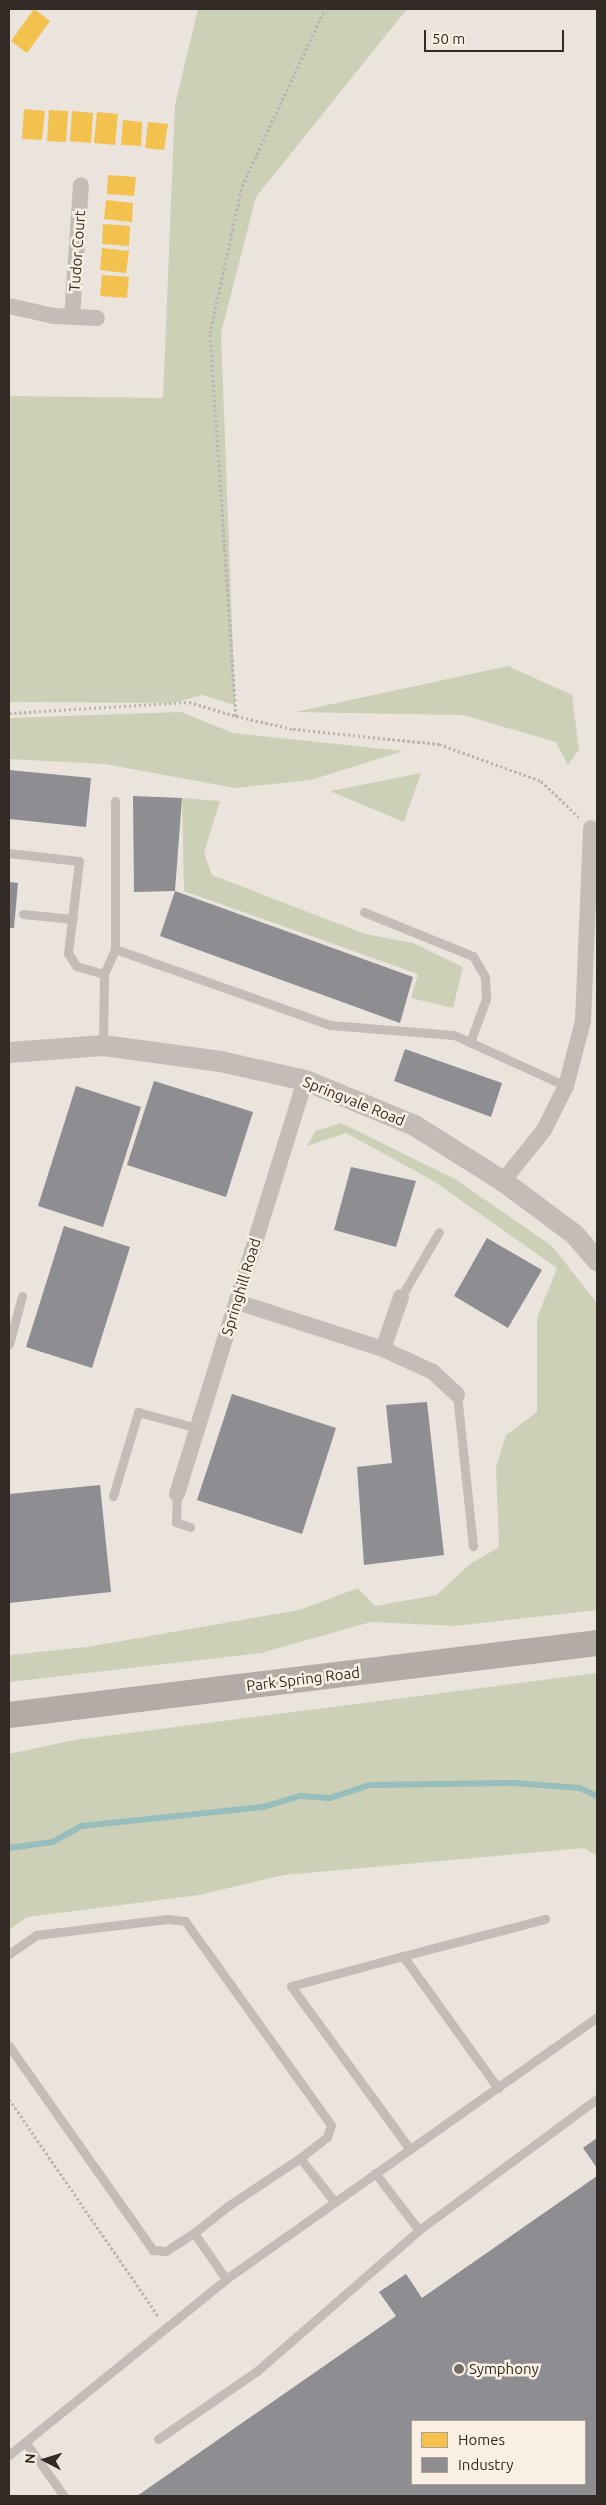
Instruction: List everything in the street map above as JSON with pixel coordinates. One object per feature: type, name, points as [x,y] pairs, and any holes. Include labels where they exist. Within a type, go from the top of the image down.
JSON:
[{"type":"main road","name":"Park Spring Road","points":[[9,1715],[597,1643]]},
{"type":"street","name":"Tudor Court","points":[[72,316],[82,185]]},
{"type":"street","points":[[9,306],[96,318]]},
{"type":"street","points":[[503,1181],[544,1130],[566,1086],[583,1022],[594,825]]},
{"type":"street","name":"Springvale Road","points":[[9,1052],[103,1046],[220,1061],[305,1080],[414,1126],[503,1181],[574,1234],[597,1260]]},
{"type":"street","name":"Springhill Road","points":[[177,1494],[305,1080]]},
{"type":"street","points":[[383,1349],[401,1297]]},
{"type":"street","points":[[237,1302],[383,1349],[433,1372],[457,1394]]},
{"type":"lane","points":[[103,1046],[104,974],[115,949],[115,801]]},
{"type":"lane","points":[[9,853],[79,862],[68,953],[76,966],[104,974]]},
{"type":"lane","points":[[364,912],[472,956],[485,977],[486,999],[470,1042]]},
{"type":"lane","points":[[23,914],[73,919]]},
{"type":"lane","points":[[115,949],[330,1025],[454,1035],[566,1086]]},
{"type":"lane","points":[[401,1297],[439,1232]]},
{"type":"lane","points":[[9,1344],[10,1333],[22,1296]]},
{"type":"lane","points":[[457,1394],[473,1546]]},
{"type":"lane","points":[[112,1496],[138,1412],[197,1428]]},
{"type":"lane","points":[[177,1494],[176,1522],[190,1527]]},
{"type":"lane","points":[[9,1954],[36,1935],[167,1919],[185,1921],[331,2125],[327,2137],[194,2233],[166,2251],[153,2250],[9,2046]]},
{"type":"lane","points":[[409,2148],[291,1986],[545,1919]]},
{"type":"lane","points":[[403,1956],[498,2088]]},
{"type":"lane","points":[[9,2455],[226,2279],[333,2200],[498,2088],[597,2017]]},
{"type":"lane","points":[[158,2438],[257,2371],[419,2230],[597,2099]]},
{"type":"lane","points":[[300,2158],[333,2200]]},
{"type":"lane","points":[[375,2173],[419,2230]]},
{"type":"lane","points":[[194,2233],[226,2279]]},
{"type":"lane","points":[[26,2443],[64,2496]]},
{"type":"path","points":[[236,716],[210,334],[242,186],[325,9]]},
{"type":"path","points":[[9,713],[190,702],[236,716],[293,729],[439,744],[541,781],[594,825]]},
{"type":"path","points":[[9,2099],[166,2327]]},
{"type":"green space","points":[[198,9],[407,9],[256,197],[221,333],[235,705],[202,695],[173,703],[9,702],[9,396],[163,398],[175,105]]},
{"type":"green space","points":[[508,666],[572,695],[579,750],[568,765],[556,742],[463,715],[295,712]]},
{"type":"green space","points":[[181,712],[233,733],[403,751],[311,780],[235,788],[105,764],[9,759],[9,718]]},
{"type":"green space","points":[[421,773],[404,822],[330,791]]},
{"type":"green space","points":[[182,798],[220,801],[204,853],[212,875],[365,934],[413,943],[463,967],[453,1008],[411,998],[418,974],[184,891]]},
{"type":"green space","points":[[341,1123],[455,1179],[552,1246],[597,1303],[597,1610],[455,1626],[371,1622],[261,1653],[9,1682],[9,1655],[87,1647],[299,1610],[358,1588],[375,1606],[437,1595],[470,1564],[499,1547],[496,1467],[506,1435],[537,1412],[537,1318],[557,1268],[432,1180],[346,1133],[307,1146],[315,1131]]},
{"type":"green space","points":[[597,1673],[597,1856],[584,1848],[284,1875],[199,1895],[27,1917],[9,1930],[9,1754],[74,1740]]},
{"type":"building: Homes","points":[[34,9],[50,21],[27,53],[11,41]]},
{"type":"building: Homes","points":[[24,109],[45,111],[42,140],[22,139]]},
{"type":"building: Homes","points":[[49,110],[68,111],[66,142],[47,141]]},
{"type":"building: Homes","points":[[72,111],[93,113],[91,143],[70,141]]},
{"type":"building: Homes","points":[[97,112],[118,114],[115,145],[94,143]]},
{"type":"building: Homes","points":[[123,120],[142,122],[141,146],[121,145]]},
{"type":"building: Homes","points":[[148,122],[168,124],[164,150],[145,148]]},
{"type":"building: Homes","points":[[108,175],[136,177],[134,196],[107,194]]},
{"type":"building: Homes","points":[[106,200],[133,203],[132,222],[104,219]]},
{"type":"building: Homes","points":[[103,224],[130,226],[129,246],[102,244]]},
{"type":"building: Homes","points":[[102,248],[129,251],[126,273],[100,270]]},
{"type":"building: Homes","points":[[102,275],[129,277],[127,298],[100,296]]},
{"type":"building: Industry","points":[[9,770],[91,778],[86,827],[9,819]]},
{"type":"building: Industry","points":[[133,796],[182,798],[175,891],[134,892]]},
{"type":"building: Industry","points":[[9,882],[18,883],[14,928],[9,928]]},
{"type":"building: Industry","points":[[175,891],[413,977],[400,1023],[160,936]]},
{"type":"building: Industry","points":[[405,1049],[502,1083],[491,1117],[394,1081]]},
{"type":"building: Industry","points":[[154,1081],[253,1112],[226,1197],[127,1165]]},
{"type":"building: Industry","points":[[76,1086],[141,1107],[103,1227],[38,1206]]},
{"type":"building: Industry","points":[[351,1167],[416,1181],[396,1247],[334,1230]]},
{"type":"building: Industry","points":[[64,1226],[130,1247],[92,1368],[26,1347]]},
{"type":"building: Industry","points":[[487,1238],[542,1270],[508,1328],[454,1296]]},
{"type":"building: Industry","points":[[232,1394],[336,1428],[302,1534],[197,1500]]},
{"type":"building: Industry","points":[[427,1402],[444,1555],[364,1565],[357,1467],[392,1463],[386,1405]]},
{"type":"building: Industry","points":[[100,1485],[111,1592],[9,1603],[9,1494]]},
{"type":"building: Industry","points":[[597,2138],[597,2168],[583,2148]]},
{"type":"building: Industry","name":"Symphony","points":[[597,2176],[597,2496],[137,2496],[396,2316],[379,2292],[406,2274],[422,2298]]},
{"type":"waterway","points":[[9,1848],[53,1842],[82,1826],[264,1807],[301,1796],[330,1798],[370,1785],[514,1783],[580,1788],[597,1796]]},
{"type":"place","name":"Symphony","points":[[459,2369]]}]
